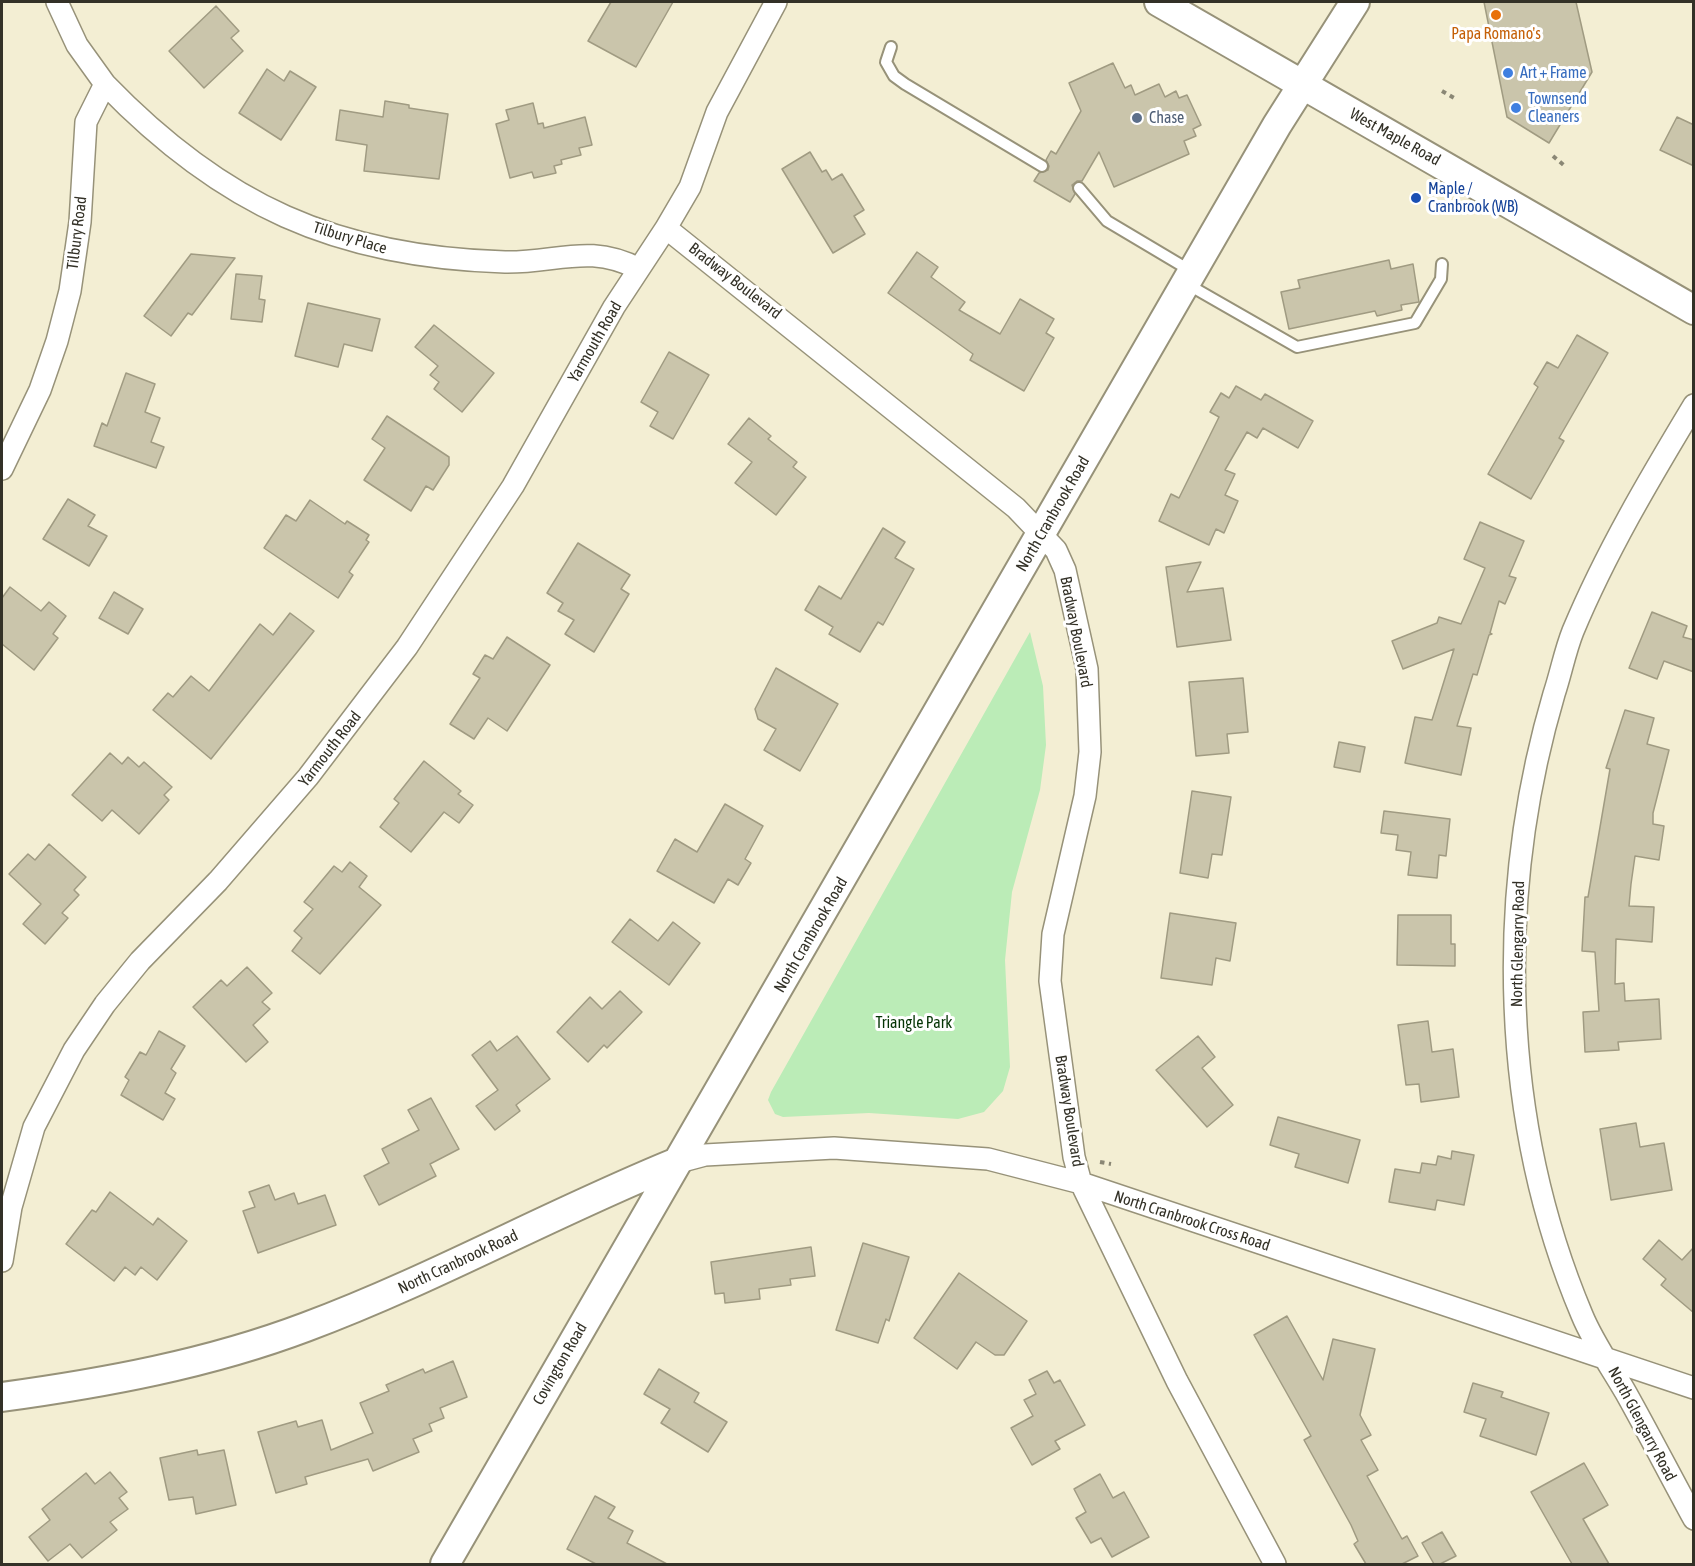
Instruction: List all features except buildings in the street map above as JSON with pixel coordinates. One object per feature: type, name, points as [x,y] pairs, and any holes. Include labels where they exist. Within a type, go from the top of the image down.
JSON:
[{"type":"street","points":[[57,2],[77,45],[105,84]]},
{"type":"street","points":[[666,228],[690,187],[717,112],[776,2]]},
{"type":"street","name":"West Maple Road","points":[[1159,2],[1694,310]]},
{"type":"street","name":"North Cranbrook Road","points":[[2,1397],[127,1377],[233,1350],[304,1328],[432,1275],[599,1194],[675,1164],[717,1098],[1302,83],[1355,2]]},
{"type":"street","name":"Tilbury Place","points":[[105,84],[140,120],[177,152],[227,187],[279,215],[319,230],[399,252],[508,262],[586,254],[617,257],[639,269]]},
{"type":"street","name":"Tilbury Road","points":[[2,469],[40,390],[57,340],[70,291],[80,222],[86,122],[105,84]]},
{"type":"street","name":"Yarmouth Road","points":[[2,1262],[14,1197],[34,1127],[74,1050],[105,1004],[140,961],[218,880],[308,777],[407,647],[513,486],[614,307],[666,228]]},
{"type":"street","name":"Bradway Boulevard","points":[[666,228],[1016,508],[1056,550],[1071,592],[1087,669],[1090,709],[1090,752],[1084,796],[1057,912],[1050,981],[1066,1110],[1081,1183],[1177,1381],[1275,1564]]},
{"type":"street","name":"North Glengarry Road","points":[[1694,405],[1601,568],[1572,634],[1539,745],[1520,854],[1514,990],[1523,1104],[1544,1200],[1557,1246],[1583,1317],[1694,1519]]},
{"type":"street","name":"North Cranbrook Cross Road","points":[[675,1164],[705,1155],[834,1148],[988,1160],[1081,1183],[1694,1388]]},
{"type":"street","name":"Covington Road","points":[[445,1564],[675,1164]]},
{"type":"lane","points":[[891,47],[886,62],[894,76],[1042,166]]},
{"type":"lane","points":[[1079,188],[1107,221],[1297,347],[1415,323],[1441,279],[1442,264]]},
{"type":"path","points":[[1442,91],[1456,99]]},
{"type":"path","points":[[1553,156],[1566,166]]},
{"type":"green space","name":"Triangle Park","points":[[1030,632],[1043,686],[1046,745],[1040,790],[1012,892],[1005,960],[1010,1067],[1003,1091],[984,1112],[958,1119],[869,1113],[783,1117],[775,1114],[768,1100],[771,1092]]},
{"type":"place","name":"Papa Romano's","points":[[1496,15]]},
{"type":"place","name":"Art + Frame","points":[[1508,73]]},
{"type":"place","name":"Townsend Cleaners","points":[[1516,108]]},
{"type":"place","name":"Chase","points":[[1137,118]]},
{"type":"place","name":"Maple / Cranbrook (WB)","points":[[1416,198]]}]
